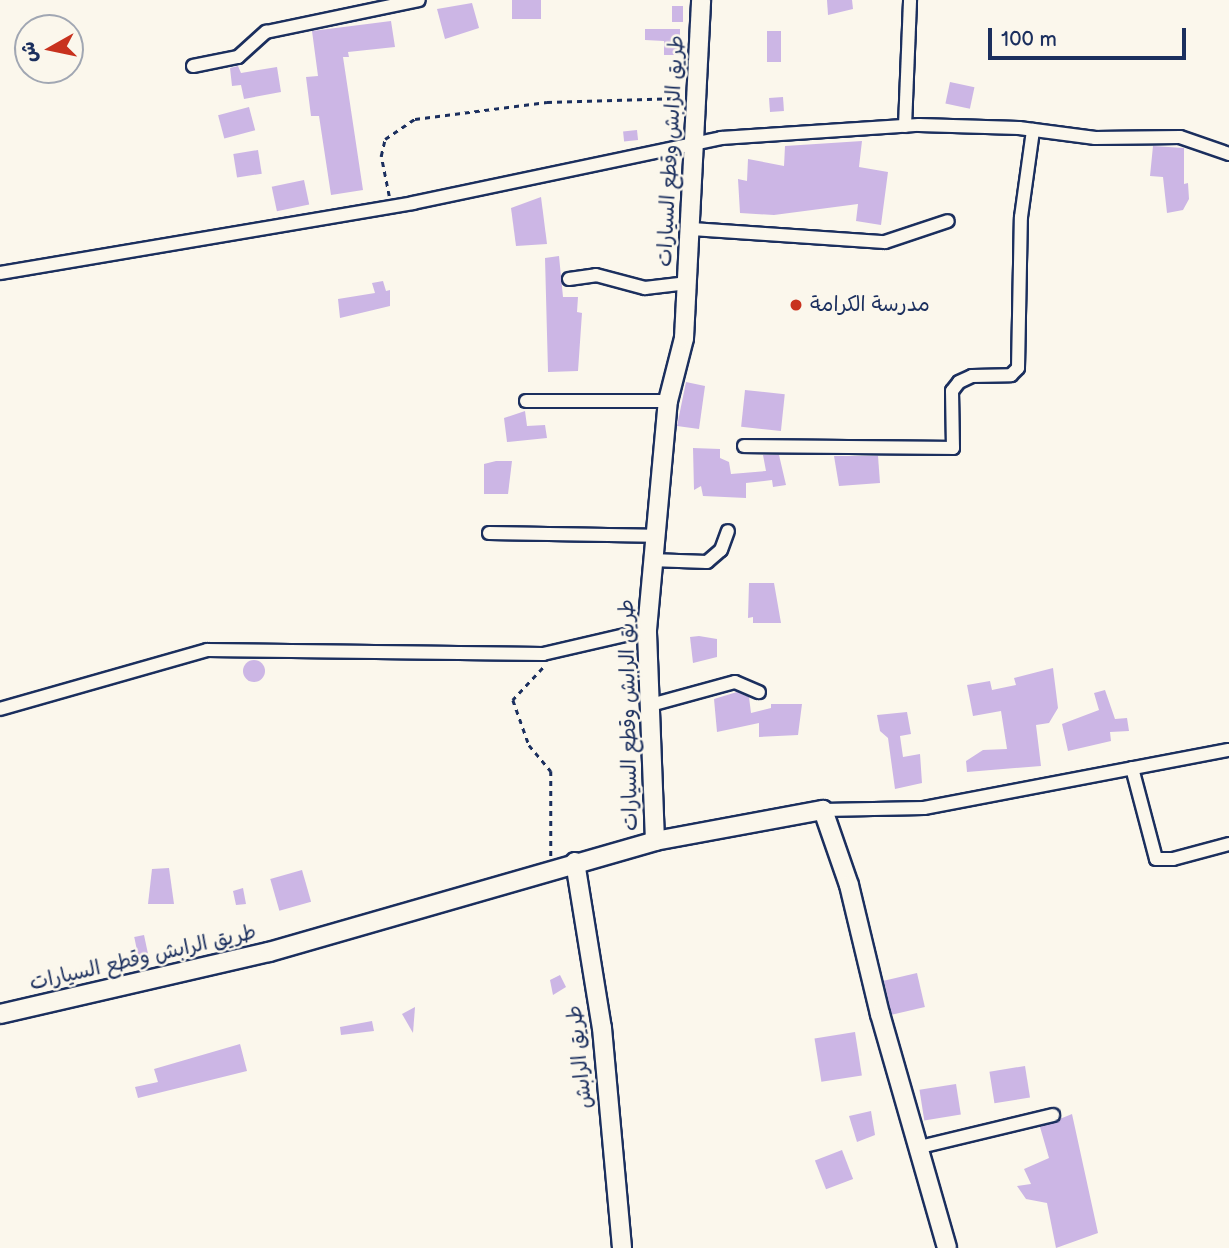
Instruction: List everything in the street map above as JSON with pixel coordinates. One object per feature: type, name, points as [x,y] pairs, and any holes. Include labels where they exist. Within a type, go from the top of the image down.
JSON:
[{"type":"main road","name":"طريق الرابش وقطع السيارات","points":[[0,1014],[280,949],[551,867],[655,841],[647,706],[647,630],[653,536],[668,401],[684,338],[692,229],[695,98],[701,0]]},
{"type":"main road","points":[[655,841],[823,810],[849,885],[916,1148],[947,1248]]},
{"type":"main road","name":"طريق الرابش","points":[[575,862],[602,1028],[622,1248]]},
{"type":"street","points":[[193,66],[238,57],[267,32],[419,0]]},
{"type":"street","points":[[905,126],[910,0]]},
{"type":"street","points":[[0,273],[391,206],[645,157],[696,143],[905,126],[1033,130],[1095,138],[1180,137],[1229,154]]},
{"type":"street","points":[[744,446],[953,448],[952,391],[959,382],[972,376],[1011,375],[1018,368],[1021,217],[1033,130]]},
{"type":"street","points":[[692,229],[885,242],[948,222]]},
{"type":"street","points":[[569,279],[596,275],[645,288],[688,283]]},
{"type":"street","points":[[526,401],[668,401]]},
{"type":"street","points":[[651,560],[708,562],[721,550],[728,531]]},
{"type":"street","points":[[489,533],[653,536]]},
{"type":"street","points":[[0,709],[226,648],[543,654],[647,630]]},
{"type":"street","points":[[647,706],[735,682],[759,692]]},
{"type":"street","points":[[823,810],[924,808],[1229,750]]},
{"type":"street","points":[[1132,768],[1156,859],[1173,859],[1229,844]]},
{"type":"street","points":[[916,1148],[1054,1115]]},
{"type":"path","points":[[391,206],[381,156],[385,139],[415,119],[547,102],[695,98]]},
{"type":"path","points":[[543,654],[543,672],[513,700],[529,745],[551,771],[551,867]]},
{"type":"building","points":[[512,0],[541,0],[541,19],[512,19]]},
{"type":"building","points":[[827,0],[852,0],[853,9],[828,15]]},
{"type":"building","points":[[472,3],[479,28],[445,39],[437,9]]},
{"type":"building","points":[[672,6],[683,6],[683,22],[672,22]]},
{"type":"building","points":[[391,21],[395,47],[348,52],[349,57],[343,57],[363,190],[331,195],[319,116],[311,116],[306,77],[318,76],[312,31]]},
{"type":"building","points":[[645,29],[680,29],[680,55],[664,55],[664,41],[645,40]]},
{"type":"building","points":[[767,31],[781,31],[781,62],[767,62]]},
{"type":"building","points":[[238,66],[241,73],[277,67],[281,92],[244,99],[241,85],[232,86],[230,68]]},
{"type":"building","points":[[950,82],[974,87],[970,109],[945,104]]},
{"type":"building","points":[[783,97],[784,111],[770,112],[769,98]]},
{"type":"building","points":[[249,107],[255,130],[224,138],[218,115]]},
{"type":"building","points":[[637,130],[638,140],[624,141],[623,131]]},
{"type":"building","points":[[862,141],[859,167],[888,172],[881,225],[856,221],[858,204],[774,215],[740,213],[738,179],[747,181],[748,159],[784,166],[785,146]]},
{"type":"building","points":[[1153,146],[1184,148],[1184,184],[1188,183],[1189,199],[1183,210],[1167,213],[1163,177],[1150,176]]},
{"type":"building","points":[[258,150],[262,174],[237,178],[233,154]]},
{"type":"building","points":[[304,180],[309,204],[277,211],[272,187]]},
{"type":"building","points":[[541,197],[547,244],[516,246],[511,208]]},
{"type":"building","points":[[559,256],[563,297],[578,297],[577,312],[582,313],[578,371],[548,372],[545,258]]},
{"type":"building","points":[[383,281],[386,291],[390,290],[390,306],[340,318],[338,299],[375,293],[372,283]]},
{"type":"building","points":[[686,382],[705,386],[699,429],[677,426]]},
{"type":"building","points":[[745,390],[785,394],[781,431],[741,427]]},
{"type":"building","points":[[525,411],[527,426],[545,425],[547,438],[507,442],[504,418]]},
{"type":"building","points":[[693,448],[720,449],[720,458],[729,462],[731,474],[766,471],[763,455],[779,455],[786,485],[773,487],[772,480],[746,483],[746,498],[703,496],[701,486],[694,490]]},
{"type":"building","points":[[834,456],[878,456],[880,483],[839,486]]},
{"type":"building","points":[[512,461],[508,494],[484,494],[484,464]]},
{"type":"building","points":[[749,583],[774,583],[781,623],[753,623],[753,617],[748,618]]},
{"type":"building","points":[[690,637],[717,639],[717,657],[693,663]]},
{"type":"building","points":[[250,660],[258,660],[265,667],[265,675],[258,682],[250,682],[243,675],[243,667]]},
{"type":"building","points":[[1053,668],[1058,708],[1049,723],[1036,725],[1041,766],[967,772],[966,761],[983,750],[1007,749],[1001,711],[973,716],[967,685],[990,681],[992,690],[1016,685],[1014,678]]},
{"type":"building","points":[[1105,690],[1115,719],[1127,718],[1129,731],[1110,732],[1111,741],[1068,751],[1062,724],[1099,710],[1094,693]]},
{"type":"building","points":[[737,692],[749,697],[751,713],[771,708],[771,704],[802,704],[798,735],[759,737],[759,723],[717,732],[714,699]]},
{"type":"building","points":[[907,712],[911,734],[900,736],[903,757],[920,754],[922,783],[895,789],[888,738],[880,731],[877,715]]},
{"type":"building","points":[[169,868],[174,904],[148,904],[152,869]]},
{"type":"building","points":[[302,870],[311,902],[279,911],[270,879]]},
{"type":"building","points":[[243,888],[246,904],[236,905],[233,891]]},
{"type":"building","points":[[144,935],[148,954],[138,956],[134,937]]},
{"type":"building","points":[[917,973],[925,1007],[892,1015],[884,981]]},
{"type":"building","points":[[560,975],[566,987],[553,995],[550,980]]},
{"type":"building","points":[[415,1007],[413,1033],[402,1014]]},
{"type":"building","points":[[372,1021],[374,1031],[341,1035],[340,1027]]},
{"type":"building","points":[[855,1032],[862,1075],[821,1082],[815,1038]]},
{"type":"building","points":[[240,1044],[247,1071],[138,1098],[135,1087],[158,1082],[154,1069]]},
{"type":"building","points":[[1025,1066],[1030,1098],[994,1103],[989,1072]]},
{"type":"building","points":[[956,1084],[961,1115],[924,1120],[919,1090]]},
{"type":"building","points":[[871,1111],[875,1135],[857,1142],[849,1116]]},
{"type":"building","points":[[1072,1114],[1098,1233],[1056,1248],[1047,1203],[1026,1199],[1017,1186],[1031,1184],[1024,1169],[1049,1158],[1040,1127]]},
{"type":"building","points":[[842,1150],[853,1179],[826,1189],[815,1160]]},
{"type":"place","name":"مدرسة الكرامة","points":[[796,305]]}]
